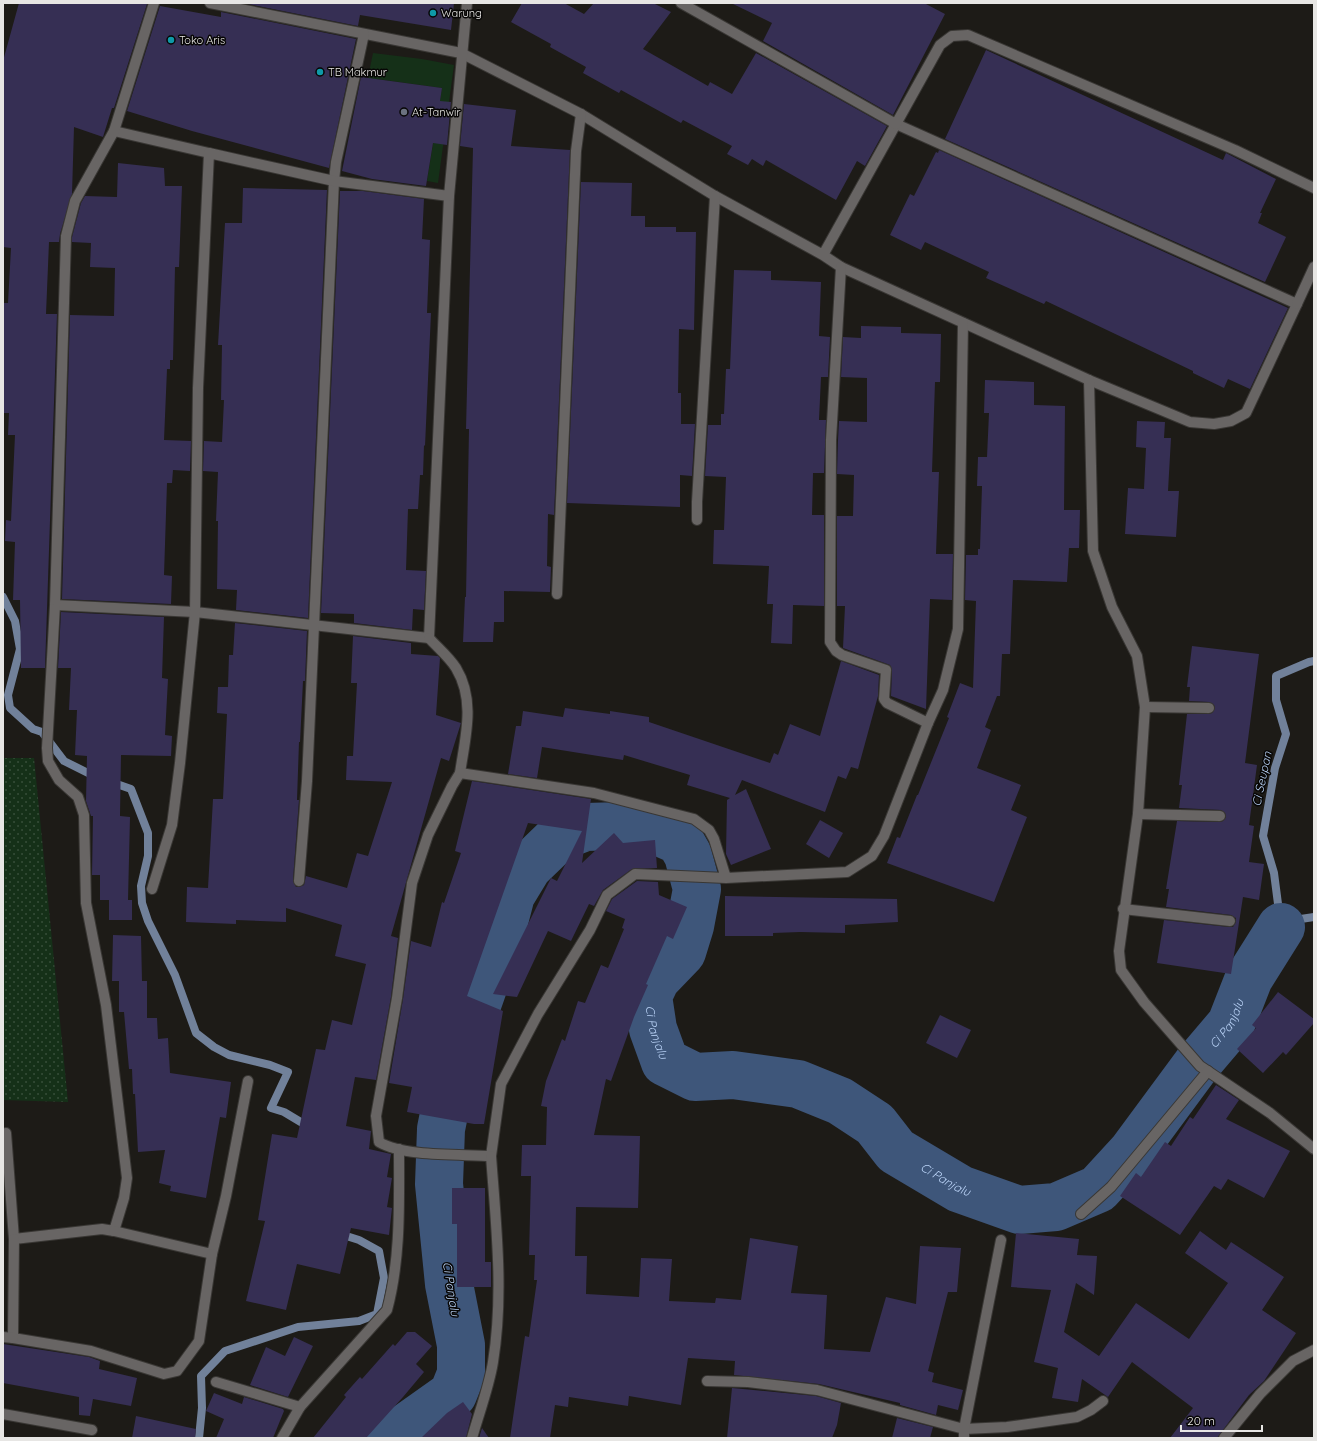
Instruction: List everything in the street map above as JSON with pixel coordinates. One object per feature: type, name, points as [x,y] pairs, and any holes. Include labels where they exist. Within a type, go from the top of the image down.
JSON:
[{"type":"street","points":[[114,1231],[124,1198],[127,1178],[106,1005],[86,903],[84,815],[78,798],[59,780],[48,761],[47,755],[55,605],[66,236],[74,201],[114,131],[154,3]]},
{"type":"street","points":[[210,3],[461,53],[581,114],[715,196],[841,267],[1089,380],[1190,422],[1214,424],[1231,422],[1246,413],[1314,267]]},
{"type":"street","points":[[429,638],[449,196],[461,53],[467,3]]},
{"type":"street","points":[[681,3],[896,124],[1297,304]]},
{"type":"street","points":[[299,881],[307,781],[334,181],[336,162],[364,34]]},
{"type":"street","points":[[822,255],[940,45],[952,36],[968,35],[1235,150],[1314,188]]},
{"type":"street","points":[[557,594],[576,151],[581,114]]},
{"type":"street","points":[[114,131],[334,181],[449,196]]},
{"type":"street","points":[[152,889],[172,825],[180,763],[195,612],[198,388],[209,153]]},
{"type":"street","points":[[697,520],[696,502],[715,196]]},
{"type":"street","points":[[841,267],[831,440],[830,642],[836,651],[842,655],[886,670],[884,699],[887,704],[928,723]]},
{"type":"street","points":[[472,1438],[493,1363],[499,1307],[498,1244],[491,1156],[501,1084],[538,1014],[590,930],[608,895],[635,874],[723,877],[847,872],[872,856],[884,836],[928,723],[943,690],[958,629],[963,322]]},
{"type":"street","points":[[1089,380],[1093,551],[1112,607],[1137,656],[1145,707],[1138,814],[1123,909],[1119,951],[1121,970],[1144,1002],[1176,1040],[1204,1069],[1270,1113],[1314,1149]]},
{"type":"street","points":[[55,605],[195,612],[314,624],[429,638],[455,667],[465,686],[469,711],[460,773],[428,835],[412,883],[397,998],[376,1116],[377,1140],[386,1146],[413,1152],[491,1156]]},
{"type":"street","points":[[1145,707],[1209,708]]},
{"type":"street","points":[[460,773],[594,793],[694,819],[709,830],[714,839],[723,877]]},
{"type":"street","points":[[1138,814],[1220,816]]},
{"type":"street","points":[[1123,909],[1230,921]]},
{"type":"street","points":[[1081,1214],[1111,1187],[1204,1069]]},
{"type":"street","points":[[6,1132],[14,1239],[8,1338],[91,1351],[164,1374],[177,1371],[199,1341],[212,1254],[226,1196],[248,1081]]},
{"type":"street","points":[[282,1438],[300,1407],[387,1310],[392,1292],[398,1240],[399,1149]]},
{"type":"street","points":[[14,1239],[102,1229],[212,1254]]},
{"type":"street","points":[[964,1433],[1001,1240]]},
{"type":"street","points":[[1224,1438],[1260,1394],[1293,1361],[1314,1350]]},
{"type":"street","points":[[707,1381],[748,1382],[817,1390],[964,1433],[1077,1417],[1091,1410],[1103,1401]]},
{"type":"street","points":[[216,1382],[300,1407]]},
{"type":"street","points":[[3,1414],[92,1430]]},
{"type":"green space","points":[[373,53],[422,59],[454,65],[438,183],[427,181],[442,88],[377,79],[358,173],[349,170]]},
{"type":"green space","points":[[3,758],[34,758],[68,1102],[3,1100]]},
{"type":"building","points":[[19,3],[147,4],[114,108],[112,108],[103,137],[74,127],[72,194],[59,242],[49,242],[46,314],[57,314],[45,668],[21,668],[20,600],[13,600],[15,542],[5,541],[6,520],[11,521],[15,435],[8,435],[9,413],[3,413],[3,303],[8,303],[11,248],[3,247],[3,61]]},
{"type":"building","points":[[243,3],[454,3],[451,30],[360,15],[358,26]]},
{"type":"building","points":[[522,3],[564,3],[584,14],[594,3],[653,3],[671,12],[643,49],[708,86],[710,82],[732,94],[756,53],[887,126],[865,166],[857,161],[836,200],[766,160],[763,166],[752,159],[748,165],[727,154],[732,146],[683,120],[681,123],[621,90],[619,93],[583,73],[586,67],[550,47],[551,44],[511,22]]},
{"type":"building","points":[[731,3],[924,3],[945,14],[893,115],[763,41],[772,23]]},
{"type":"building","points":[[160,6],[221,17],[221,12],[356,39],[329,168],[192,131],[127,111]]},
{"type":"building","points":[[986,50],[1223,160],[1226,153],[1276,179],[1260,213],[1262,213],[1258,223],[1286,237],[1265,282],[945,139]]},
{"type":"building","name":"At-Tanwir","points":[[361,77],[442,88],[440,101],[451,102],[447,145],[433,143],[426,186],[372,179],[342,171]]},
{"type":"building","points":[[464,104],[516,110],[511,146],[570,150],[554,515],[548,514],[547,566],[551,567],[550,592],[504,591],[504,622],[494,622],[493,642],[463,642],[466,597],[469,429],[466,429],[473,148],[460,146]]},
{"type":"building","points":[[939,150],[1288,308],[1250,389],[1228,379],[1224,388],[1193,373],[1193,371],[1046,301],[1044,304],[986,278],[989,272],[925,242],[921,250],[890,235],[910,194],[914,196],[936,152],[938,153]]},
{"type":"building","points":[[118,163],[164,168],[165,186],[182,186],[179,267],[175,267],[173,360],[170,360],[170,369],[167,369],[164,440],[191,441],[190,471],[173,470],[172,483],[167,483],[164,575],[172,576],[171,604],[62,599],[70,315],[114,316],[115,268],[90,267],[91,243],[72,242],[72,237],[81,203],[85,196],[117,197]]},
{"type":"building","points":[[581,182],[632,183],[631,216],[645,216],[645,227],[676,227],[676,232],[696,232],[694,330],[679,329],[678,393],[681,393],[681,424],[695,424],[692,476],[680,475],[680,507],[567,503]]},
{"type":"building","points":[[243,188],[327,190],[308,618],[236,610],[237,590],[217,589],[218,521],[216,521],[218,472],[203,471],[204,441],[222,442],[224,400],[221,400],[222,345],[218,345],[225,223],[242,223]]},
{"type":"building","points":[[340,191],[363,191],[424,199],[422,239],[430,240],[427,313],[431,313],[425,446],[424,445],[423,475],[420,475],[418,509],[408,509],[406,570],[426,571],[424,610],[413,609],[412,630],[354,623],[354,614],[321,613]]},
{"type":"building","points":[[734,270],[771,271],[771,280],[821,282],[819,336],[830,337],[828,377],[821,377],[819,420],[826,420],[824,473],[813,473],[812,515],[824,515],[824,606],[793,605],[792,644],[771,643],[773,604],[767,604],[769,566],[713,564],[714,530],[724,530],[726,477],[705,476],[708,425],[721,425],[721,414],[724,414],[726,369],[730,369]]},
{"type":"building","points":[[861,326],[901,327],[901,333],[941,334],[940,382],[935,382],[932,472],[939,472],[936,554],[953,554],[952,600],[930,599],[926,709],[891,696],[892,670],[890,665],[843,648],[845,606],[837,606],[837,516],[853,516],[854,475],[837,474],[839,421],[867,422],[867,378],[841,377],[843,337],[861,338]]},
{"type":"building","points":[[985,380],[1034,382],[1034,405],[1065,406],[1064,510],[1080,510],[1079,548],[1069,548],[1067,582],[1013,580],[1010,654],[1002,654],[1000,696],[997,696],[985,727],[991,730],[977,768],[1021,785],[1011,810],[1027,817],[994,902],[887,863],[897,837],[900,838],[918,795],[949,718],[947,717],[960,683],[973,688],[976,601],[965,600],[966,555],[978,555],[978,549],[980,549],[982,486],[977,486],[978,457],[987,457],[989,413],[984,413]]},
{"type":"building","points":[[1137,421],[1165,422],[1164,438],[1171,438],[1168,491],[1179,491],[1176,537],[1125,534],[1128,488],[1144,489],[1146,448],[1136,447]]},
{"type":"building","points":[[61,612],[164,617],[162,678],[168,679],[165,735],[172,736],[171,756],[121,755],[120,816],[130,817],[128,900],[100,900],[100,875],[92,875],[93,816],[91,816],[86,801],[87,756],[75,755],[77,710],[69,710],[71,668],[58,668]]},
{"type":"building","points":[[235,623],[307,631],[305,681],[303,681],[299,742],[297,800],[299,800],[293,880],[296,887],[304,885],[306,876],[347,888],[357,853],[368,856],[392,782],[346,780],[347,756],[353,756],[357,683],[351,683],[353,636],[411,643],[411,654],[438,656],[440,658],[436,715],[461,723],[449,761],[441,758],[391,936],[398,938],[391,997],[376,1080],[355,1077],[346,1126],[371,1131],[369,1149],[391,1154],[387,1177],[392,1178],[387,1207],[392,1208],[389,1235],[351,1228],[340,1274],[297,1264],[286,1310],[246,1301],[265,1221],[258,1220],[272,1134],[297,1138],[316,1049],[325,1050],[332,1020],[352,1025],[366,964],[335,956],[342,925],[286,908],[286,922],[236,920],[236,924],[186,922],[187,887],[208,888],[213,799],[223,799],[227,714],[217,713],[218,687],[228,687],[229,655],[233,655]]},
{"type":"building","points":[[1192,646],[1259,654],[1245,763],[1257,765],[1249,825],[1254,826],[1249,862],[1264,864],[1259,900],[1243,897],[1231,974],[1157,963],[1164,920],[1229,927],[1233,927],[1236,922],[1236,918],[1231,915],[1166,907],[1169,889],[1166,889],[1177,821],[1220,822],[1226,817],[1225,813],[1221,810],[1179,808],[1182,785],[1179,785],[1187,714],[1209,714],[1212,713],[1215,708],[1214,705],[1209,702],[1189,701],[1190,687],[1187,687]]},
{"type":"building","points":[[841,661],[879,675],[878,696],[858,769],[851,767],[846,779],[838,776],[825,812],[742,780],[735,795],[746,789],[771,849],[731,865],[726,854],[727,800],[730,798],[687,785],[690,775],[624,755],[623,760],[542,747],[537,778],[508,774],[516,726],[521,726],[523,711],[563,717],[565,708],[610,714],[610,711],[649,717],[649,722],[770,763],[774,753],[778,755],[790,724],[820,736]]},
{"type":"building","points":[[472,781],[591,799],[582,863],[614,833],[623,843],[655,840],[657,868],[632,869],[603,890],[594,906],[589,904],[571,941],[548,931],[517,997],[493,994],[551,878],[557,881],[582,831],[528,823],[467,996],[503,1011],[484,1124],[474,1124],[407,1112],[412,1087],[389,1083],[411,941],[431,947],[442,902],[444,903],[461,853],[455,851]]},
{"type":"building","points":[[820,820],[843,833],[829,858],[806,844]]},
{"type":"building","points":[[637,881],[658,882],[659,895],[687,907],[673,939],[667,936],[646,984],[648,985],[634,1017],[611,1081],[606,1079],[594,1135],[640,1136],[638,1208],[576,1207],[575,1256],[587,1256],[586,1294],[639,1297],[641,1258],[672,1259],[669,1301],[715,1303],[716,1298],[741,1300],[750,1238],[798,1246],[791,1293],[827,1295],[824,1349],[870,1352],[886,1297],[916,1304],[920,1246],[961,1248],[957,1292],[948,1292],[928,1371],[934,1373],[932,1382],[963,1390],[958,1410],[938,1405],[936,1415],[900,1405],[900,1403],[819,1384],[734,1375],[735,1361],[688,1358],[681,1405],[629,1396],[628,1406],[569,1397],[568,1407],[555,1405],[550,1438],[510,1438],[525,1336],[529,1337],[537,1280],[534,1280],[535,1255],[529,1255],[531,1176],[521,1176],[522,1145],[546,1145],[547,1107],[541,1106],[546,1081],[562,1039],[565,1041],[578,1001],[585,1003],[601,965],[608,968],[624,929],[622,928],[625,919],[606,911],[612,899]]},
{"type":"building","points":[[725,896],[897,899],[898,922],[845,925],[845,933],[800,932],[773,933],[773,936],[725,936]]},
{"type":"building","points":[[109,900],[132,900],[132,920],[109,920]]},
{"type":"building","points":[[113,935],[141,936],[142,981],[147,981],[147,1018],[157,1018],[158,1039],[168,1038],[170,1073],[231,1082],[226,1118],[220,1117],[206,1198],[170,1191],[171,1186],[159,1183],[165,1150],[138,1152],[135,1094],[133,1094],[132,1069],[129,1069],[124,1012],[119,1012],[119,981],[112,981]]},
{"type":"building","points":[[1278,992],[1314,1019],[1314,1023],[1286,1055],[1283,1052],[1263,1073],[1237,1049],[1256,1028],[1252,1025]]},
{"type":"building","points":[[940,1015],[971,1030],[957,1058],[926,1043]]},
{"type":"building","points":[[1216,1085],[1239,1100],[1226,1119],[1290,1151],[1264,1198],[1228,1179],[1221,1190],[1214,1186],[1180,1235],[1120,1196],[1136,1173],[1141,1177],[1165,1142],[1171,1146],[1190,1117],[1193,1119]]},
{"type":"building","points":[[452,1188],[485,1188],[485,1262],[491,1262],[491,1287],[457,1287],[457,1224],[452,1224]]},
{"type":"building","points":[[1200,1231],[1226,1250],[1231,1242],[1284,1277],[1262,1310],[1296,1333],[1264,1381],[1249,1395],[1217,1438],[1170,1438],[1193,1408],[1132,1362],[1108,1397],[1082,1379],[1078,1402],[1052,1398],[1058,1368],[1034,1362],[1051,1290],[1011,1287],[1016,1233],[1079,1239],[1077,1255],[1097,1256],[1094,1295],[1076,1283],[1064,1332],[1099,1356],[1136,1303],[1189,1339],[1228,1283],[1185,1253]]},
{"type":"building","points":[[407,1332],[415,1332],[432,1346],[416,1364],[424,1372],[403,1397],[366,1438],[313,1438],[346,1397],[344,1395],[360,1377],[362,1379],[393,1344],[395,1346]]},
{"type":"building","points":[[294,1337],[313,1346],[288,1397],[250,1385],[266,1347],[285,1356]]},
{"type":"building","points":[[3,1344],[89,1357],[100,1361],[99,1369],[137,1378],[131,1406],[93,1399],[90,1416],[79,1415],[79,1397],[3,1383]]},
{"type":"building","points":[[732,1388],[816,1396],[841,1403],[837,1425],[832,1438],[727,1438]]},
{"type":"building","points":[[214,1393],[242,1404],[244,1397],[283,1409],[284,1411],[273,1438],[216,1438],[224,1419],[206,1411]]},
{"type":"building","points":[[463,1402],[472,1414],[466,1438],[421,1438],[447,1413]]},
{"type":"building","points":[[136,1416],[196,1429],[195,1438],[132,1438]]},
{"type":"building","points":[[897,1418],[933,1427],[930,1438],[892,1438]]},
{"type":"building","points":[[482,1428],[489,1438],[479,1438]]},
{"type":"waterway","points":[[3,597],[15,621],[20,649],[8,695],[10,708],[33,729],[42,732],[64,761],[96,777]]},
{"type":"waterway","name":"Ci Seupan","points":[[1314,661],[1276,676],[1276,700],[1286,734],[1275,768],[1263,836],[1274,873],[1281,927],[1294,920],[1314,917]]},
{"type":"waterway","points":[[111,782],[131,789],[148,833],[148,856],[141,886],[142,903],[148,921],[175,975],[196,1033],[214,1047],[229,1055],[270,1065],[288,1072],[271,1108],[284,1112],[309,1127]]},
{"type":"waterway","name":"Ci Panjalu","points":[[391,1438],[453,1394],[461,1374],[461,1345],[449,1284],[439,1184],[441,1129],[451,1079],[498,945],[511,895],[528,867],[559,837],[585,827],[622,826],[655,830],[680,841],[688,855],[697,889],[690,926],[682,952],[656,979],[648,996],[653,1029],[665,1062],[695,1077],[733,1075],[798,1084],[840,1101],[875,1124],[896,1151],[960,1189],[1019,1210],[1056,1207],[1098,1189],[1132,1152],[1197,1064],[1231,1024],[1249,978],[1281,927]]},
{"type":"waterway","points":[[199,1438],[202,1408],[201,1376],[225,1351],[298,1327],[359,1321],[377,1314],[384,1278],[379,1251],[359,1240],[340,1234]]},
{"type":"place","name":"Warung","points":[[433,13]]},
{"type":"place","name":"Toko Aris","points":[[171,40]]},
{"type":"place","name":"TB Makmur","points":[[320,72]]},
{"type":"place","name":"At-Tanwir","points":[[404,112]]}]
